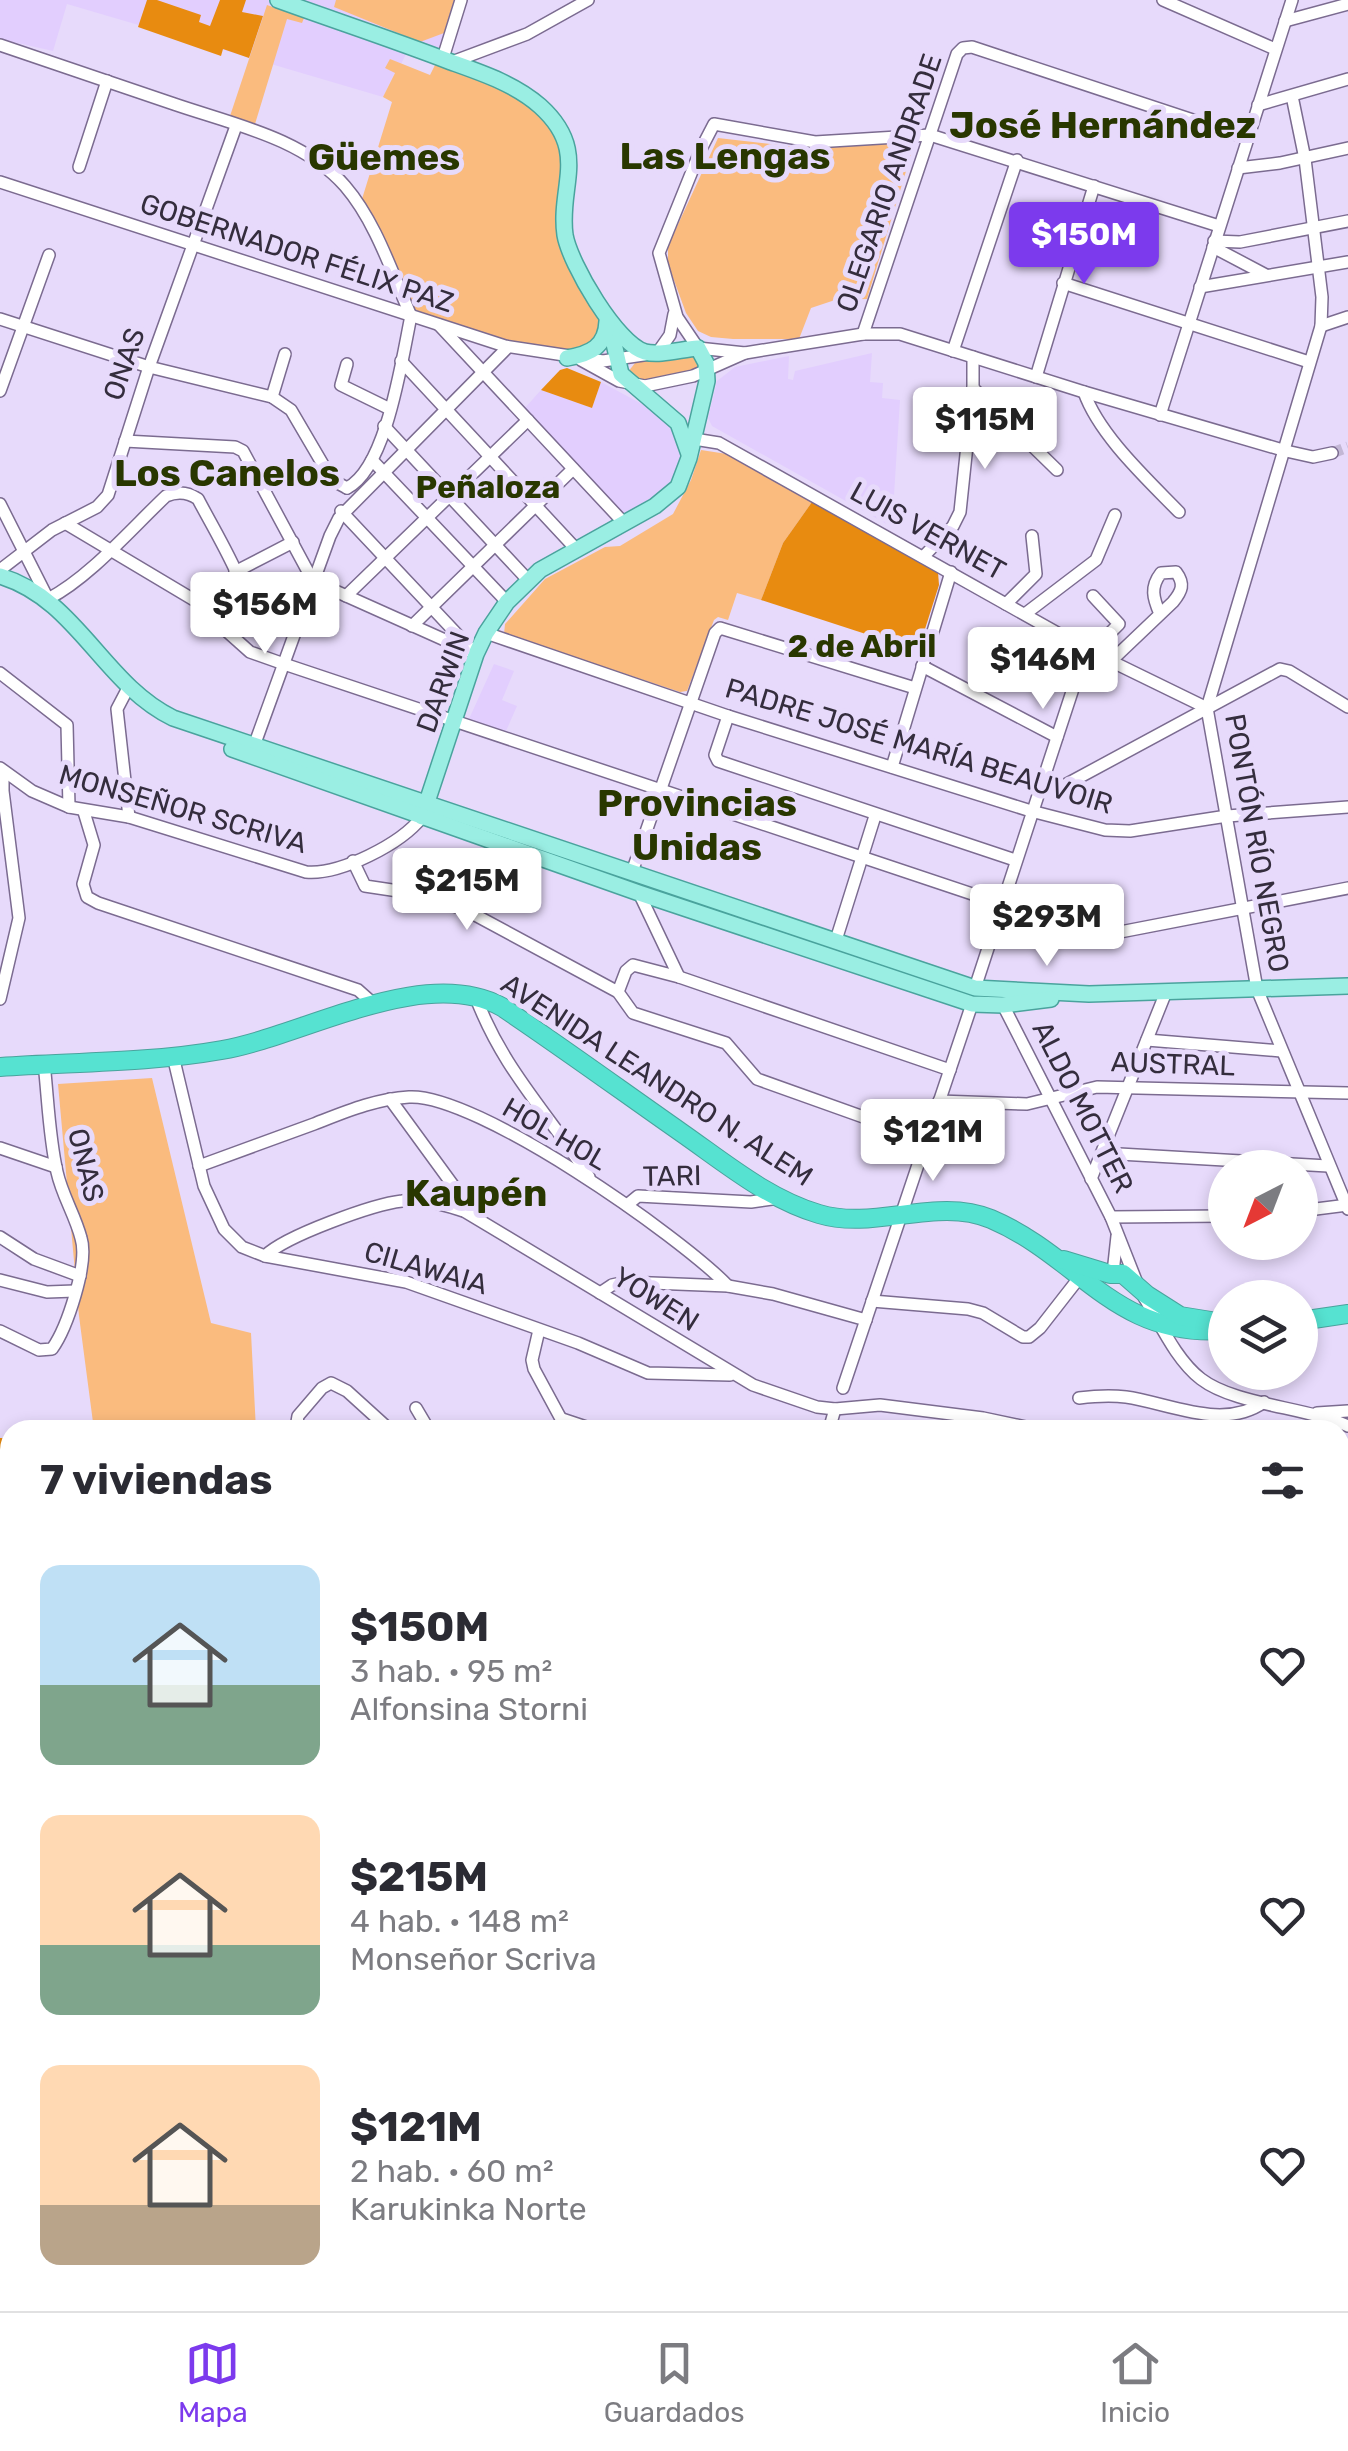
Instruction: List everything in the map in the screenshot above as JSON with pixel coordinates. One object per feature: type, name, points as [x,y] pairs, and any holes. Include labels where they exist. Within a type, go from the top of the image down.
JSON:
[{"type":"highway","name":"AVENIDA LEANDRO N. ALEM","points":[[0,1067],[173,1056],[244,1046],[376,1006],[443,992],[476,995],[518,1017],[779,1198],[839,1218],[946,1212],[985,1216],[1124,1308],[1162,1326],[1208,1329]]},
{"type":"highway","name":"AVENIDA LEANDRO N. ALEM","points":[[1040,1250],[1123,1274],[1180,1316],[1208,1320]]},
{"type":"highway","points":[[1106,1294],[1104,1283],[1112,1273]]},
{"type":"highway","points":[[1124,1308],[1134,1307],[1141,1290]]},
{"type":"highway","points":[[1318,1318],[1348,1314]]},
{"type":"main road","points":[[278,0],[500,80],[528,97],[558,129],[570,168],[566,238],[607,317],[631,345],[654,353]]},
{"type":"main road","points":[[574,359],[597,348],[606,334],[607,317]]},
{"type":"main road","points":[[607,317],[621,374],[678,423],[689,458]]},
{"type":"main road","name":"GOBERNADOR FÉLIX PAZ","points":[[654,353],[698,348]]},
{"type":"main road","name":"DARWIN","points":[[425,810],[476,654],[507,602],[528,580],[673,492],[683,478],[706,390],[706,371],[698,348]]},
{"type":"main road","points":[[0,573],[48,599],[126,691],[172,718],[639,893],[1003,1005],[1089,994]]},
{"type":"main road","points":[[0,584],[52,614],[151,716],[192,734],[836,940],[974,996],[1348,986]]},
{"type":"street","points":[[448,60],[461,0]]},
{"type":"street","points":[[448,60],[527,34],[588,0]]},
{"type":"street","points":[[1163,0],[1275,48]]},
{"type":"street","points":[[1160,415],[1292,0]]},
{"type":"street","points":[[1285,21],[1348,4]]},
{"type":"street","points":[[0,45],[304,152],[338,179],[366,218],[411,316],[390,409],[372,460],[347,493],[332,480],[290,410],[272,397],[150,366],[0,319]]},
{"type":"street","name":"OLEGARIO ANDRADE","points":[[862,334],[957,54],[963,48],[1247,138]]},
{"type":"street","points":[[1258,105],[1348,80]]},
{"type":"street","points":[[79,167],[107,81]]},
{"type":"street","name":"PONTÓN RÍO NEGRO","points":[[1292,96],[1305,159],[1319,269],[1321,326],[1207,708],[1257,989],[1347,1207]]},
{"type":"street","points":[[698,348],[674,310],[660,244],[714,124],[815,142],[930,135],[1219,226]]},
{"type":"street","name":"ONAS","points":[[0,573],[25,550],[104,502],[236,126]]},
{"type":"street","points":[[1238,168],[1305,159],[1348,148]]},
{"type":"street","points":[[953,351],[1018,160]]},
{"type":"street","name":"GOBERNADOR FÉLIX PAZ","points":[[0,182],[76,210],[508,347],[574,359],[616,361],[654,353]]},
{"type":"street","points":[[1036,377],[1094,186]]},
{"type":"street","points":[[1214,244],[1348,221]]},
{"type":"street","points":[[1214,244],[1249,268],[1270,276]]},
{"type":"street","points":[[0,391],[48,255]]},
{"type":"street","points":[[1200,286],[1348,262]]},
{"type":"street","points":[[1063,283],[1310,362]]},
{"type":"street","points":[[654,353],[670,335],[674,310]]},
{"type":"street","points":[[1321,326],[1348,316]]},
{"type":"street","points":[[438,324],[624,523]]},
{"type":"street","name":"GOBERNADOR FÉLIX PAZ","points":[[698,348],[745,353],[862,334],[900,334],[1286,451],[1313,457],[1332,452]]},
{"type":"street","points":[[254,746],[341,514],[508,347]]},
{"type":"street","name":"GOBERNADOR FÉLIX PAZ","points":[[574,359],[633,386],[682,379],[745,353]]},
{"type":"street","points":[[272,397],[285,354]]},
{"type":"street","points":[[923,556],[960,512],[973,358]]},
{"type":"street","points":[[401,361],[576,549]]},
{"type":"street","points":[[347,364],[341,385],[390,409]]},
{"type":"street","points":[[973,388],[1057,470]]},
{"type":"street","points":[[1084,392],[1091,410],[1121,449],[1178,512]]},
{"type":"street","points":[[346,596],[490,457],[525,416]]},
{"type":"street","points":[[384,426],[528,580]]},
{"type":"street","name":"LUIS VERNET","points":[[694,438],[719,443],[1089,650],[1207,708]]},
{"type":"street","points":[[125,440],[235,446],[242,451],[314,581],[476,654]]},
{"type":"street","points":[[372,460],[507,602]]},
{"type":"street","points":[[412,626],[573,469]]},
{"type":"street","points":[[0,504],[48,599],[62,592],[109,549],[166,496],[181,492],[198,499],[235,572],[251,614],[242,622],[226,619],[109,549],[65,523]]},
{"type":"street","points":[[341,514],[476,654]]},
{"type":"street","points":[[1025,614],[1096,560],[1115,515]]},
{"type":"street","points":[[1006,604],[1036,574],[1032,536]]},
{"type":"street","points":[[235,572],[293,542]]},
{"type":"street","points":[[892,767],[951,572]]},
{"type":"street","points":[[843,1388],[950,1070],[1038,788],[1089,650],[1119,624],[1093,596]]},
{"type":"street","points":[[1110,661],[1160,614]]},
{"type":"street","points":[[222,627],[250,652],[284,664],[660,792],[1102,934],[1348,888]]},
{"type":"street","points":[[632,872],[715,633],[720,628],[915,688]]},
{"type":"street","name":"PADRE JOSÉ MARÍA BEAUVOIR","points":[[486,632],[728,716],[1031,811],[1118,832],[1227,816],[1348,808]]},
{"type":"street","points":[[922,666],[1057,737]]},
{"type":"street","points":[[1038,788],[1065,785],[1280,669],[1348,706]]},
{"type":"street","points":[[0,673],[66,724],[69,808]]},
{"type":"street","points":[[126,691],[117,708],[129,817]]},
{"type":"street","points":[[728,716],[715,756],[718,761],[1015,860]]},
{"type":"street","points":[[0,999],[19,918],[5,839],[2,770]]},
{"type":"street","name":"MONSEÑOR SCRIVA","points":[[2,770],[32,791],[69,808],[129,817],[306,872],[329,872],[354,861]]},
{"type":"street","points":[[425,810],[401,837],[354,861],[365,886],[464,909],[618,992],[633,1013],[726,1043],[757,1079],[926,1139]]},
{"type":"street","points":[[84,812],[94,844],[83,884],[88,896],[98,903],[358,990],[376,1006]]},
{"type":"street","points":[[836,940],[876,816]]},
{"type":"street","points":[[639,893],[678,977]]},
{"type":"street","points":[[618,992],[626,971],[633,965],[950,1070]]},
{"type":"street","points":[[1091,1179],[1166,992]]},
{"type":"street","points":[[476,995],[493,1038],[532,1100],[594,1184]]},
{"type":"street","name":"ALDO MOTTER","points":[[1003,1005],[1111,1218],[1141,1290],[1202,1380],[1220,1389],[1332,1420]]},
{"type":"street","points":[[1147,1040],[1281,1050]]},
{"type":"street","name":"CILAWAIA","points":[[173,1056],[214,1211],[224,1229],[242,1247],[265,1256],[406,1282],[578,1342],[648,1373],[734,1376]]},
{"type":"street","name":"ONAS","points":[[44,1064],[61,1190],[81,1235],[80,1276]]},
{"type":"street","name":"AUSTRAL","points":[[939,1102],[1027,1104],[1097,1086],[1348,1093]]},
{"type":"street","name":"HOL HOL","points":[[199,1166],[390,1099],[413,1096],[448,1104],[518,1138],[594,1184],[728,1286],[774,1294],[866,1320]]},
{"type":"street","points":[[390,1099],[455,1188],[464,1211]]},
{"type":"street","points":[[0,1148],[56,1166]]},
{"type":"street","points":[[1102,1153],[1328,1166]]},
{"type":"street","name":"TARI","points":[[626,1205],[638,1196],[751,1202],[779,1198]]},
{"type":"street","name":"YOWEN","points":[[265,1256],[281,1243],[384,1204],[419,1200],[464,1211],[734,1376],[817,1407],[880,1405],[992,1420]]},
{"type":"street","points":[[1318,1209],[1347,1207]]},
{"type":"street","points":[[1111,1218],[1208,1216]]},
{"type":"street","name":"ALDO MOTTER","points":[[1112,1273],[1117,1232]]},
{"type":"street","points":[[0,1237],[34,1258],[80,1276],[52,1349],[39,1350],[0,1331]]},
{"type":"street","points":[[872,1301],[968,1309],[1030,1337],[1079,1278]]},
{"type":"street","points":[[0,1280],[47,1292],[75,1291]]},
{"type":"street","points":[[600,1293],[626,1282],[728,1286]]},
{"type":"street","points":[[538,1330],[534,1369],[561,1420]]},
{"type":"street","points":[[684,1373],[690,1362],[687,1348]]},
{"type":"street","points":[[297,1420],[322,1388],[331,1384],[347,1392],[379,1420]]},
{"type":"street","points":[[1079,1398],[1123,1396],[1197,1414],[1248,1411],[1264,1402]]},
{"type":"street","points":[[416,1408],[423,1420]]},
{"type":"street","points":[[832,1420],[835,1409]]},
{"type":"street","points":[[1316,1414],[1348,1411]]},
{"type":"shaded area","points":[[0,0],[455,0],[435,65],[406,54],[401,64],[390,59],[395,72],[383,97],[67,4],[53,51],[0,39]]},
{"type":"shaded area","points":[[147,0],[201,15],[199,22],[210,26],[220,0],[246,0],[242,12],[263,16],[249,58],[223,49],[221,56],[138,27]]},
{"type":"shaded area","points":[[336,0],[454,0],[444,33],[420,42],[334,7]]},
{"type":"shaded area","points":[[267,5],[304,18],[302,23],[287,19],[255,124],[230,116]]},
{"type":"shaded area","points":[[390,59],[430,75],[435,65],[497,87],[536,111],[550,126],[560,145],[565,168],[562,229],[601,320],[599,337],[577,352],[515,344],[423,316],[412,306],[362,199],[392,102],[383,97],[395,73],[385,68]]},
{"type":"shaded area","points":[[718,138],[804,148],[907,142],[914,145],[867,299],[835,300],[811,308],[799,339],[733,339],[698,331],[686,313],[668,264],[668,246]]},
{"type":"shaded area","points":[[687,353],[695,356],[699,365],[693,372],[640,381],[628,372],[635,363]]},
{"type":"shaded area","points":[[872,353],[870,382],[883,383],[882,398],[900,400],[892,527],[712,426],[708,418],[717,381],[735,367],[789,356],[788,379],[793,380],[795,371]]},
{"type":"shaded area","points":[[567,368],[601,382],[592,408],[541,390]]},
{"type":"shaded area","points":[[601,382],[670,423],[681,448],[682,460],[671,487],[625,517],[525,408],[541,390],[592,408]]},
{"type":"shaded area","points":[[701,450],[727,454],[812,502],[783,543],[761,600],[737,593],[728,620],[714,620],[687,691],[680,692],[504,634],[505,624],[545,579],[605,547],[620,546],[673,514]]},
{"type":"shaded area","points":[[812,502],[938,572],[939,585],[918,651],[761,600],[783,543]]},
{"type":"shaded area","points":[[494,664],[514,671],[502,700],[517,706],[506,731],[469,719]]},
{"type":"shaded area","points":[[152,1078],[211,1323],[251,1333],[255,1420],[93,1420],[58,1084]]},
{"type":"tunnel","points":[[1332,453],[1348,447]]},
{"type":"district","name":"José Hernández","points":[[1103,125]]},
{"type":"district","name":"Las Lengas","points":[[725,156]]},
{"type":"district","name":"Güemes","points":[[384,157]]},
{"type":"district","name":"Los Canelos","points":[[227,473]]},
{"type":"district","name":"Peñaloza","points":[[488,487]]},
{"type":"district","name":"2 de Abril","points":[[862,646]]},
{"type":"district","name":"Provincias Unidas","points":[[697,824]]},
{"type":"district","name":"Kaupén","points":[[476,1193]]}]
